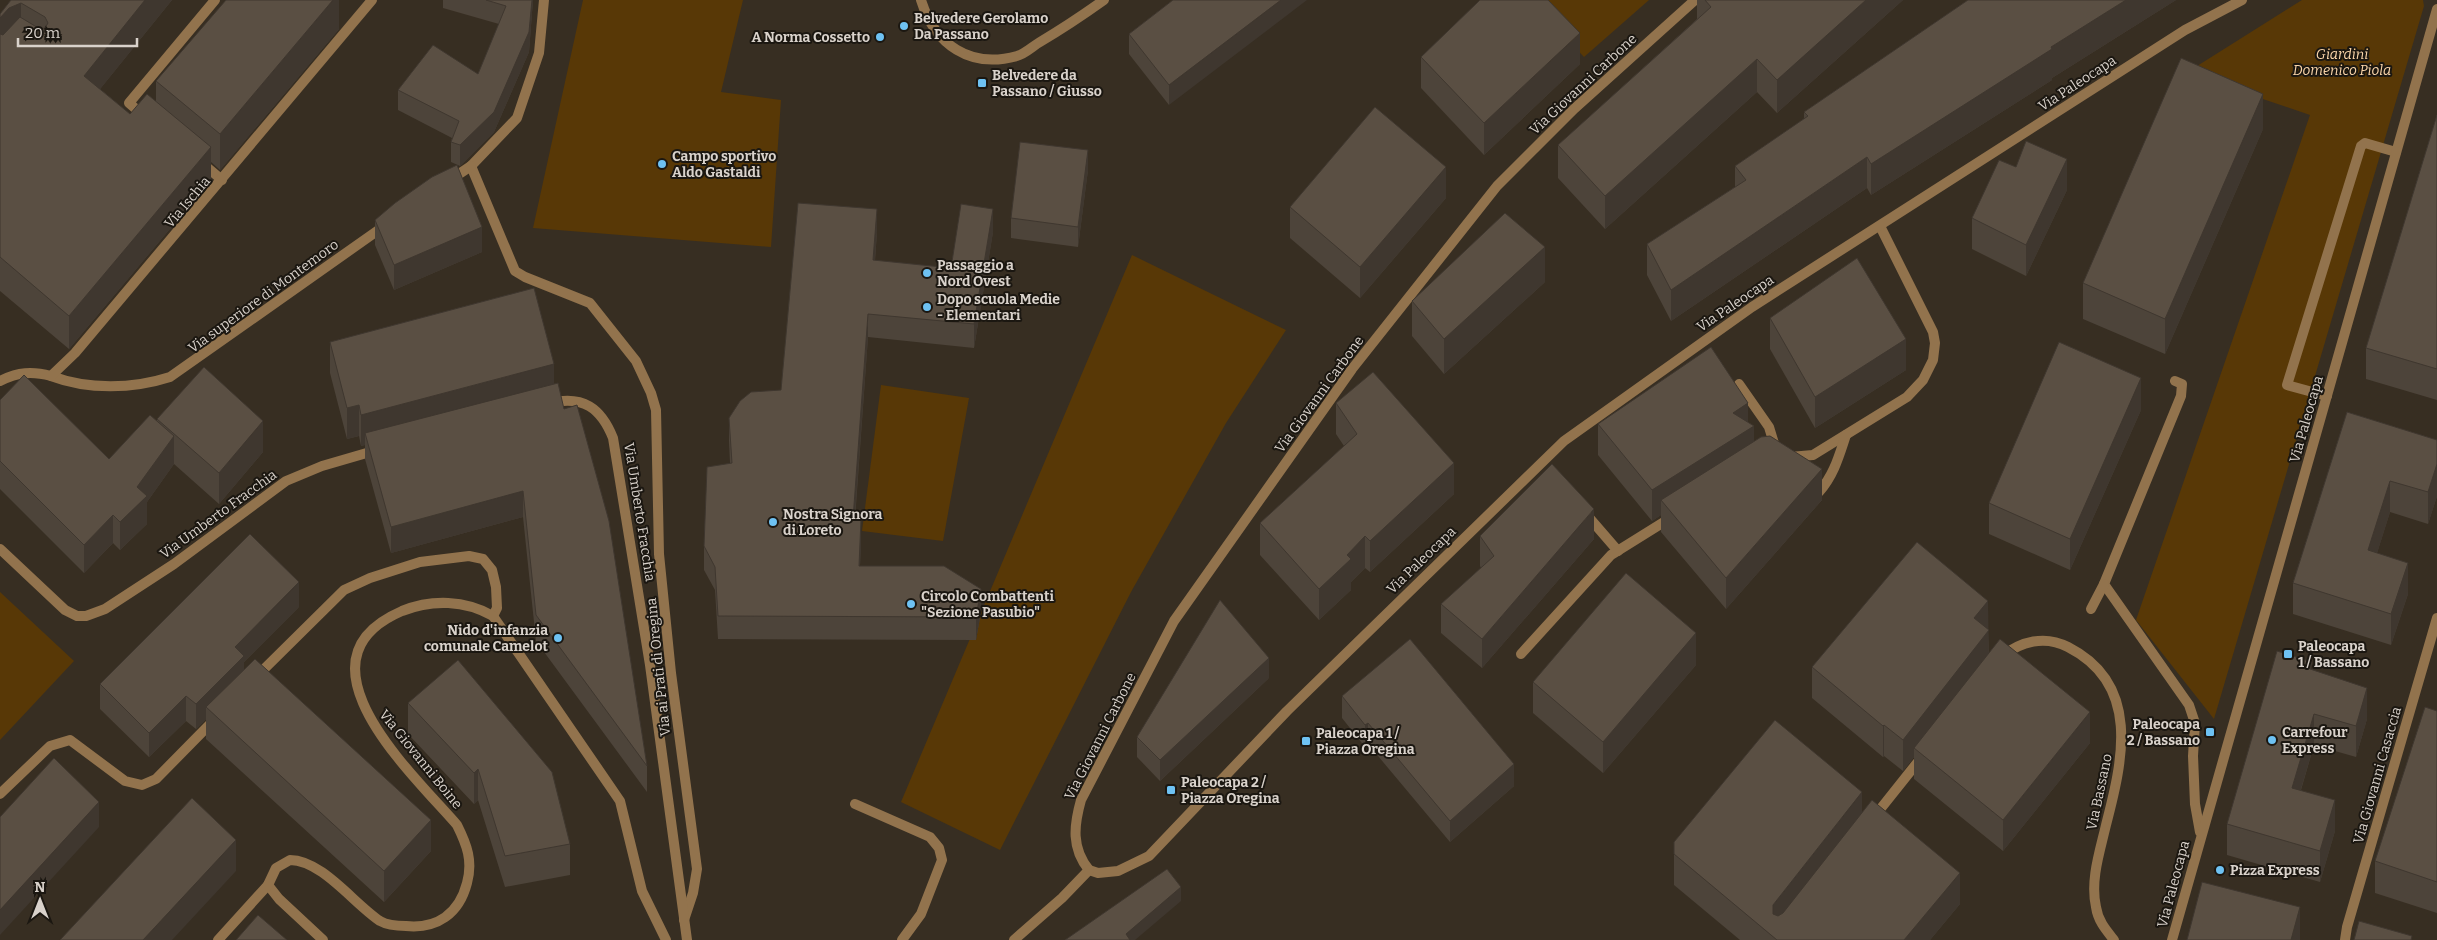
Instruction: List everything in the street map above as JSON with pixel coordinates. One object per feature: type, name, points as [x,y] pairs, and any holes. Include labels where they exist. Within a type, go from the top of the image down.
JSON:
[{"type":"street","points":[[152,122],[129,103],[215,0]]},
{"type":"street","name":"Via Ischia","points":[[51,376],[75,353],[115,308],[372,0]]},
{"type":"street","points":[[440,187],[471,166],[517,118],[539,53],[544,0]]},
{"type":"street","points":[[921,0],[928,21],[939,36],[967,56],[985,60],[1018,56],[1104,0]]},
{"type":"street","name":"Via Giovanni Carbone","points":[[1088,870],[1077,852],[1075,840],[1076,817],[1082,800],[1174,621],[1352,369],[1498,186],[1574,109],[1695,0]]},
{"type":"street","name":"Via Paleocapa","points":[[1088,870],[1098,873],[1118,872],[1149,856],[1294,704],[1564,440],[1752,307],[2185,30],[2242,0]]},
{"type":"street","name":"Via Paleocapa","points":[[2172,940],[2437,9]]},
{"type":"street","points":[[2327,396],[2287,385],[2361,146],[2366,143],[2396,152]]},
{"type":"street","points":[[190,153],[222,180]]},
{"type":"street","name":"Via ai Prati di Oregina","points":[[471,166],[515,270],[525,277],[590,304],[636,362],[651,393],[656,410],[659,554],[671,673],[697,869],[693,893],[684,920]]},
{"type":"street","name":"Via superiore di Montemoro","points":[[51,376],[66,382],[110,386],[141,384],[170,377],[395,218]]},
{"type":"street","points":[[1739,384],[1770,427],[1775,458],[1813,455],[1907,397],[1916,388],[1930,369],[1935,352],[1933,332],[1880,226]]},
{"type":"street","points":[[0,381],[25,373],[35,372],[51,376]]},
{"type":"street","points":[[2091,609],[2104,584],[2181,396],[2182,384],[2175,381]]},
{"type":"street","name":"Via Umberto Fracchia","points":[[536,407],[568,400],[585,403],[601,416],[614,438],[650,665],[687,940]]},
{"type":"street","points":[[1819,492],[1829,481],[1846,435]]},
{"type":"street","name":"Via Umberto Fracchia","points":[[0,549],[65,610],[78,616],[86,616],[114,605],[174,564],[286,481],[327,464],[388,446]]},
{"type":"street","points":[[1579,506],[1618,551]]},
{"type":"street","points":[[1521,654],[1611,555],[1685,509]]},
{"type":"street","points":[[245,688],[344,590],[370,578],[420,562],[469,556],[483,559],[492,570],[496,588],[497,608],[493,616],[620,801],[642,891],[666,940]]},
{"type":"street","name":"Via Paleocapa","points":[[2104,584],[2189,705],[2196,723],[2193,756],[2195,804],[2201,835]]},
{"type":"street","name":"Via Giovanni Boine","points":[[218,940],[268,885],[276,868],[283,862],[298,860],[310,864],[381,922],[397,926],[437,924],[457,906],[463,894],[469,870],[470,855],[464,839],[457,825],[385,742],[368,716],[359,696],[354,666],[357,651],[366,638],[389,618],[409,608],[438,603],[461,603],[476,607],[493,616]]},
{"type":"street","name":"Via Giovanni Casaccia","points":[[2345,940],[2347,927],[2437,618]]},
{"type":"street","name":"Via Bassano","points":[[1993,666],[2015,647],[2029,642],[2046,640],[2064,645],[2094,663],[2106,678],[2115,695],[2121,723],[2121,761],[2098,861],[2094,887],[2096,908],[2102,926],[2114,940]]},
{"type":"street","points":[[0,794],[50,746],[70,740],[125,781],[142,784],[156,779],[226,707]]},
{"type":"street","points":[[1870,823],[1925,752]]},
{"type":"street","points":[[855,804],[930,837],[939,848],[942,860],[921,914],[902,940]]},
{"type":"street","points":[[1014,940],[1062,898],[1088,870]]},
{"type":"street","points":[[268,885],[279,899],[323,940]]},
{"type":"green space","name":"Campo sportivo Aldo Gastaldi","points":[[583,0],[743,0],[721,92],[781,100],[771,247],[533,228]]},
{"type":"green space","points":[[1531,0],[1649,0],[1584,57]]},
{"type":"green space","name":"Giardini Domenico Piola","points":[[2302,0],[2423,0],[2424,6],[2214,719],[2136,620],[2310,115],[2186,73]]},
{"type":"green space","points":[[1132,255],[1286,330],[1226,423],[1131,592],[1000,850],[901,802]]},
{"type":"green space","points":[[881,385],[969,398],[943,541],[862,531]]},
{"type":"green space","points":[[0,592],[74,661],[0,740]]},
{"type":"building","points":[[11,0],[145,0],[84,76],[130,114],[147,94],[211,147],[69,316],[0,257],[0,34],[3,35],[20,17],[40,29],[45,28],[48,23],[45,17],[21,3],[9,8],[0,18],[0,14]]},
{"type":"building","points":[[226,0],[333,0],[220,134],[156,81]]},
{"type":"building","points":[[486,0],[532,0],[529,32],[494,112],[460,145],[451,142],[459,121],[398,90],[433,45],[478,74],[506,6]]},
{"type":"building","points":[[1173,0],[1281,0],[1169,85],[1129,34]]},
{"type":"building","points":[[1480,0],[1548,0],[1580,33],[1484,123],[1421,57]]},
{"type":"building","points":[[1705,0],[1866,0],[1777,80],[1757,59],[1605,196],[1558,145],[1711,7]]},
{"type":"building","points":[[1968,0],[2126,0],[1871,164],[1867,157],[1671,290],[1647,244],[1746,180],[1735,166],[1808,116],[1804,112]]},
{"type":"building","points":[[2181,58],[2263,94],[2165,319],[2083,283]]},
{"type":"building","points":[[1375,107],[1446,167],[1360,267],[1290,207]]},
{"type":"building","points":[[2437,115],[2437,369],[2366,348]]},
{"type":"building","points":[[2026,141],[2067,159],[2026,245],[1972,218],[1999,160],[2016,167]]},
{"type":"building","points":[[1020,142],[1088,150],[1078,227],[1011,218]]},
{"type":"building","points":[[457,165],[482,227],[394,265],[375,220],[395,203],[432,177]]},
{"type":"building","points":[[798,203],[877,209],[873,260],[951,268],[961,204],[993,209],[974,324],[868,314],[853,519],[861,519],[859,566],[944,566],[981,589],[976,617],[718,616],[715,567],[704,546],[707,467],[732,463],[729,418],[740,401],[751,392],[781,390]]},
{"type":"building","points":[[1505,213],[1545,247],[1444,339],[1412,301]]},
{"type":"building","points":[[1857,258],[1906,339],[1815,397],[1770,318]]},
{"type":"building","points":[[534,288],[554,364],[361,415],[359,405],[347,408],[330,342]]},
{"type":"building","points":[[2059,342],[2141,378],[2070,539],[1989,503]]},
{"type":"building","points":[[1711,347],[1748,403],[1733,413],[1754,426],[1652,490],[1598,424]]},
{"type":"building","points":[[204,367],[263,421],[219,473],[157,419]]},
{"type":"building","points":[[1373,372],[1454,463],[1370,541],[1365,536],[1347,555],[1351,559],[1319,589],[1260,523],[1357,434],[1336,403]]},
{"type":"building","points":[[24,375],[109,459],[150,415],[174,436],[137,487],[147,496],[120,522],[113,515],[84,545],[0,461],[0,400]]},
{"type":"building","points":[[558,383],[564,409],[577,405],[609,521],[647,766],[536,615],[523,491],[391,527],[365,433]]},
{"type":"building","points":[[2347,412],[2437,440],[2437,464],[2428,492],[2390,481],[2368,550],[2408,563],[2391,614],[2293,583]]},
{"type":"building","points":[[1770,436],[1822,469],[1726,578],[1661,500],[1761,437]]},
{"type":"building","points":[[1552,464],[1594,509],[1482,639],[1441,604],[1494,556],[1480,536]]},
{"type":"building","points":[[250,534],[299,582],[235,647],[244,656],[196,704],[186,696],[149,733],[100,684]]},
{"type":"building","points":[[1917,542],[1988,601],[1974,618],[1989,630],[1903,740],[1883,726],[1812,667]]},
{"type":"building","points":[[1626,573],[1696,633],[1603,742],[1533,682]]},
{"type":"building","points":[[1220,600],[1269,658],[1160,760],[1137,737]]},
{"type":"building","points":[[1410,639],[1514,764],[1450,821],[1368,723],[1365,725],[1342,696]]},
{"type":"building","points":[[2000,639],[2090,712],[2003,820],[1914,748]]},
{"type":"building","points":[[2277,651],[2312,662],[2310,669],[2367,688],[2356,726],[2314,714],[2292,788],[2335,800],[2320,851],[2227,824]]},
{"type":"building","points":[[255,659],[431,820],[384,871],[206,707]]},
{"type":"building","points":[[458,660],[552,772],[570,844],[505,856],[478,769],[474,773],[408,703]]},
{"type":"building","points":[[2425,707],[2437,711],[2437,882],[2375,861]]},
{"type":"building","points":[[1775,720],[1862,792],[1773,905],[1773,914],[1778,916],[1783,913],[1872,800],[1960,873],[1904,940],[1777,940],[1674,854],[1674,842]]},
{"type":"building","points":[[54,758],[99,802],[0,910],[0,817]]},
{"type":"building","points":[[192,798],[236,840],[143,940],[60,940]]},
{"type":"building","points":[[1167,869],[1181,887],[1126,934],[1130,940],[1065,940]]},
{"type":"building","points":[[2202,882],[2300,907],[2291,940],[2187,940]]},
{"type":"building","points":[[258,915],[287,940],[236,940]]},
{"type":"building","points":[[2359,921],[2412,936],[2411,940],[2354,940]]},
{"type":"place","name":"Belvedere Gerolamo Da Passano","points":[[904,26]]},
{"type":"place","name":"A Norma Cossetto","points":[[880,37]]},
{"type":"place","name":"Belvedere da Passano / Giusso","points":[[982,83]]},
{"type":"place","name":"Campo sportivo Aldo Gastaldi","points":[[662,164]]},
{"type":"place","name":"Passaggio a Nord Ovest","points":[[927,273]]},
{"type":"place","name":"Dopo scuola Medie - Elementari","points":[[927,307]]},
{"type":"place","name":"Nostra Signora di Loreto","points":[[773,522]]},
{"type":"place","name":"Circolo Combattenti \"Sezione Pasubio\"","points":[[911,604]]},
{"type":"place","name":"Nido d'infanzia comunale Camelot","points":[[558,638]]},
{"type":"place","name":"Paleocapa 1 / Bassano","points":[[2288,654]]},
{"type":"place","name":"Paleocapa 2 / Bassano","points":[[2210,732]]},
{"type":"place","name":"Carrefour Express","points":[[2272,740]]},
{"type":"place","name":"Paleocapa 1 / Piazza Oregina","points":[[1306,741]]},
{"type":"place","name":"Paleocapa 2 / Piazza Oregina","points":[[1171,790]]},
{"type":"place","name":"Pizza Express","points":[[2220,870]]}]
